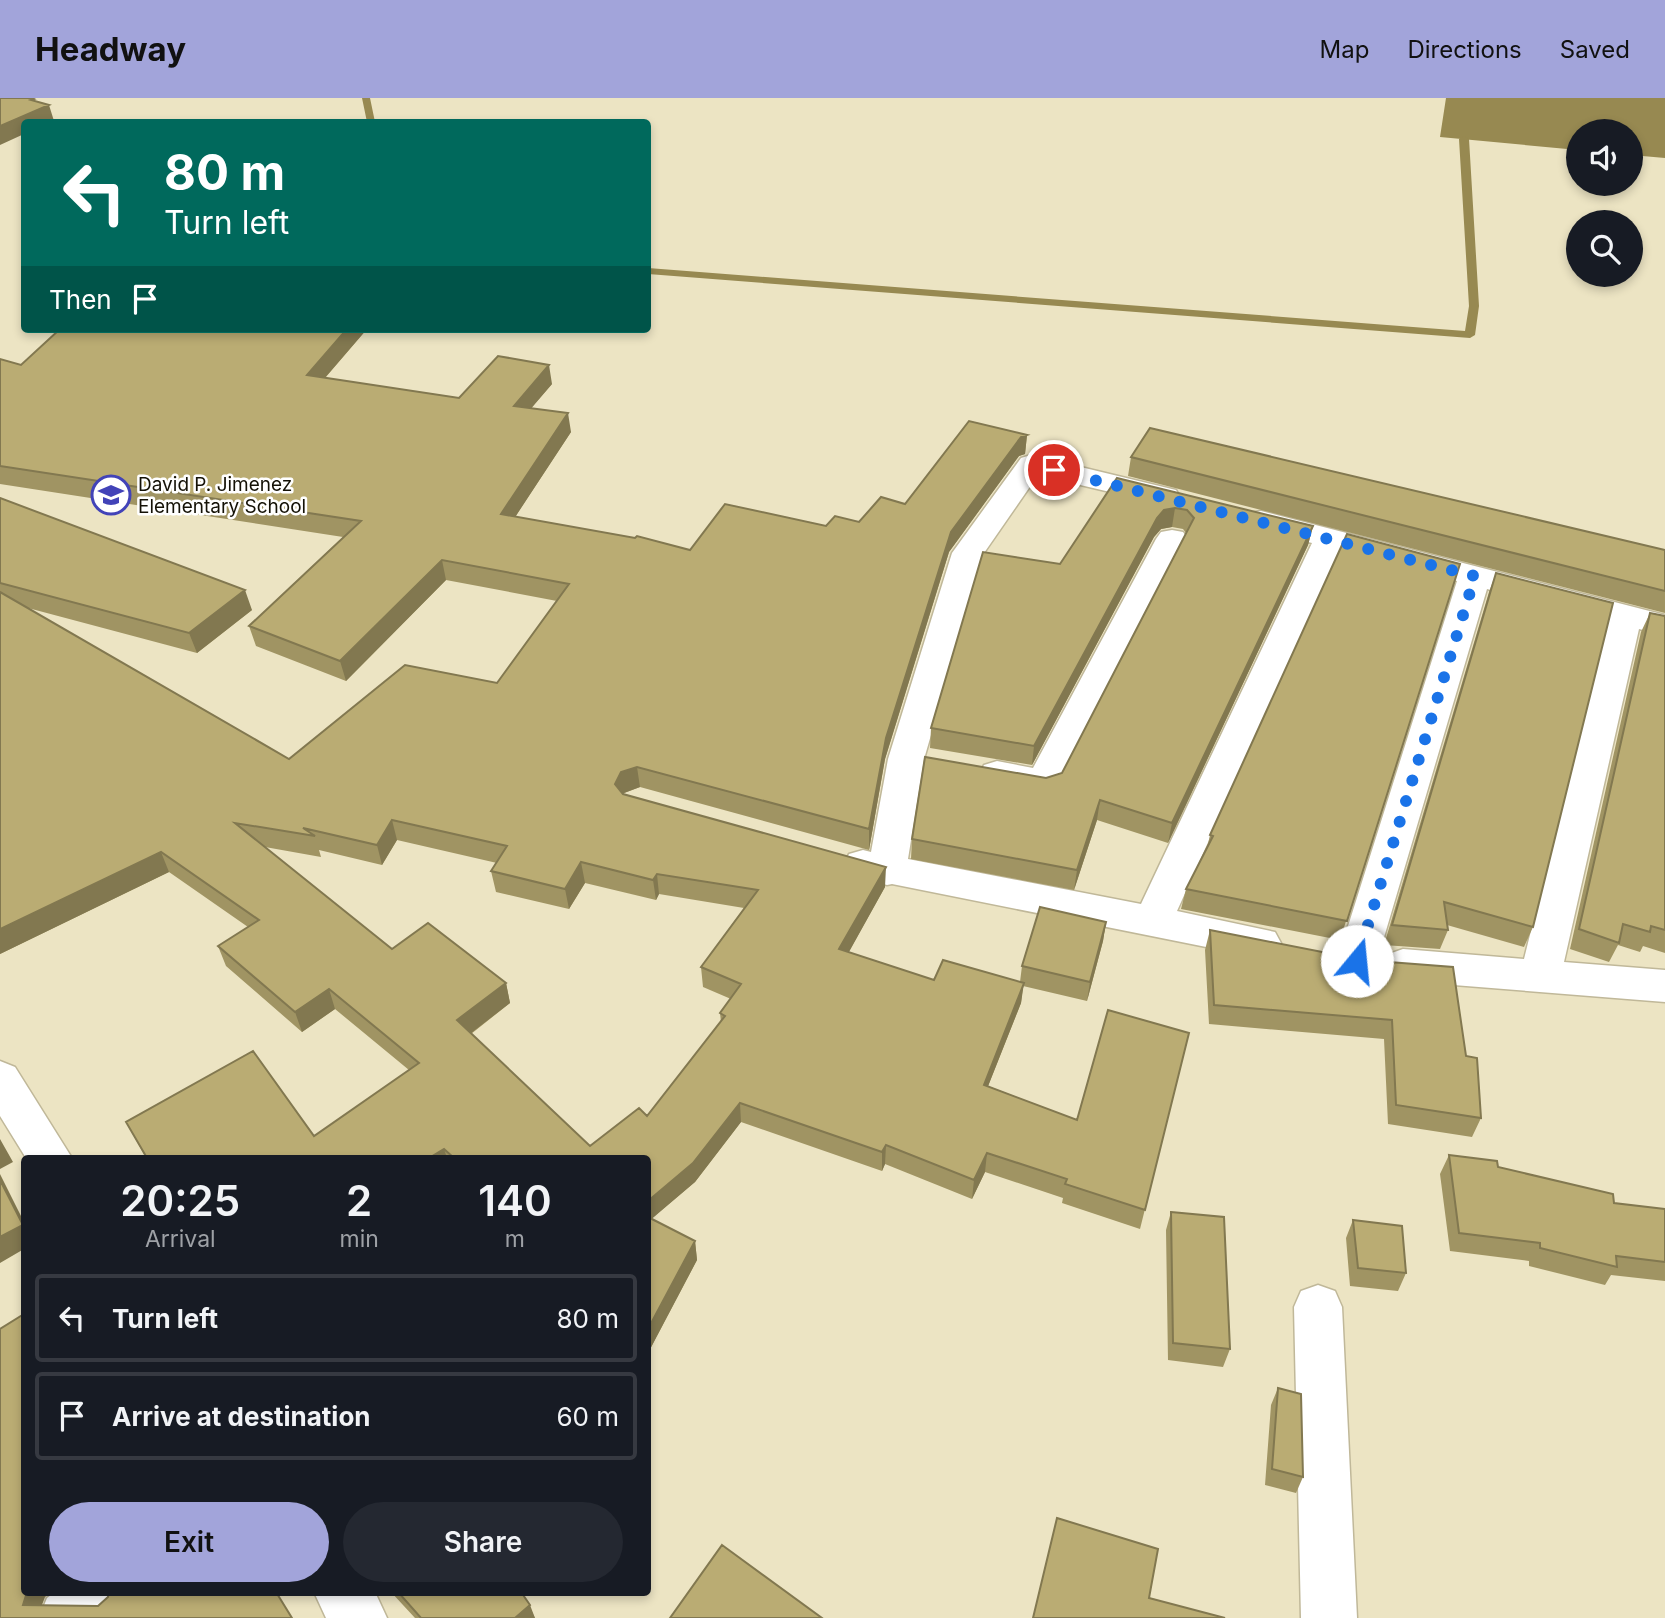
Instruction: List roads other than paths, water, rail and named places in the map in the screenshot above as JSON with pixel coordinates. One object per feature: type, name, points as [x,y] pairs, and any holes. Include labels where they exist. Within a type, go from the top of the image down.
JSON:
[{"type":"street","points":[[887,871],[905,760],[968,553],[1031,464],[1196,503]]},
{"type":"street","points":[[1236,514],[1665,625]]},
{"type":"street","points":[[1152,923],[1330,538]]},
{"type":"street","points":[[905,760],[1044,782],[1172,539]]},
{"type":"street","points":[[1357,961],[1475,576]]},
{"type":"street","points":[[1540,977],[1626,615]]},
{"type":"street","points":[[835,856],[887,871],[1357,961],[1665,986]]},
{"type":"street","points":[[0,1079],[48,1155]]},
{"type":"street","points":[[1318,1307],[1329,1618]]},
{"type":"street","points":[[67,1618],[94,1596]]},
{"type":"street","points":[[344,1596],[359,1618]]},
{"type":"waterway","points":[[366,98],[370,119]]},
{"type":"waterway","points":[[651,271],[1470,335],[1474,306],[1464,139]]},
{"type":"place","name":"David P. Jimenez Elementary School","points":[[111,495]]}]
